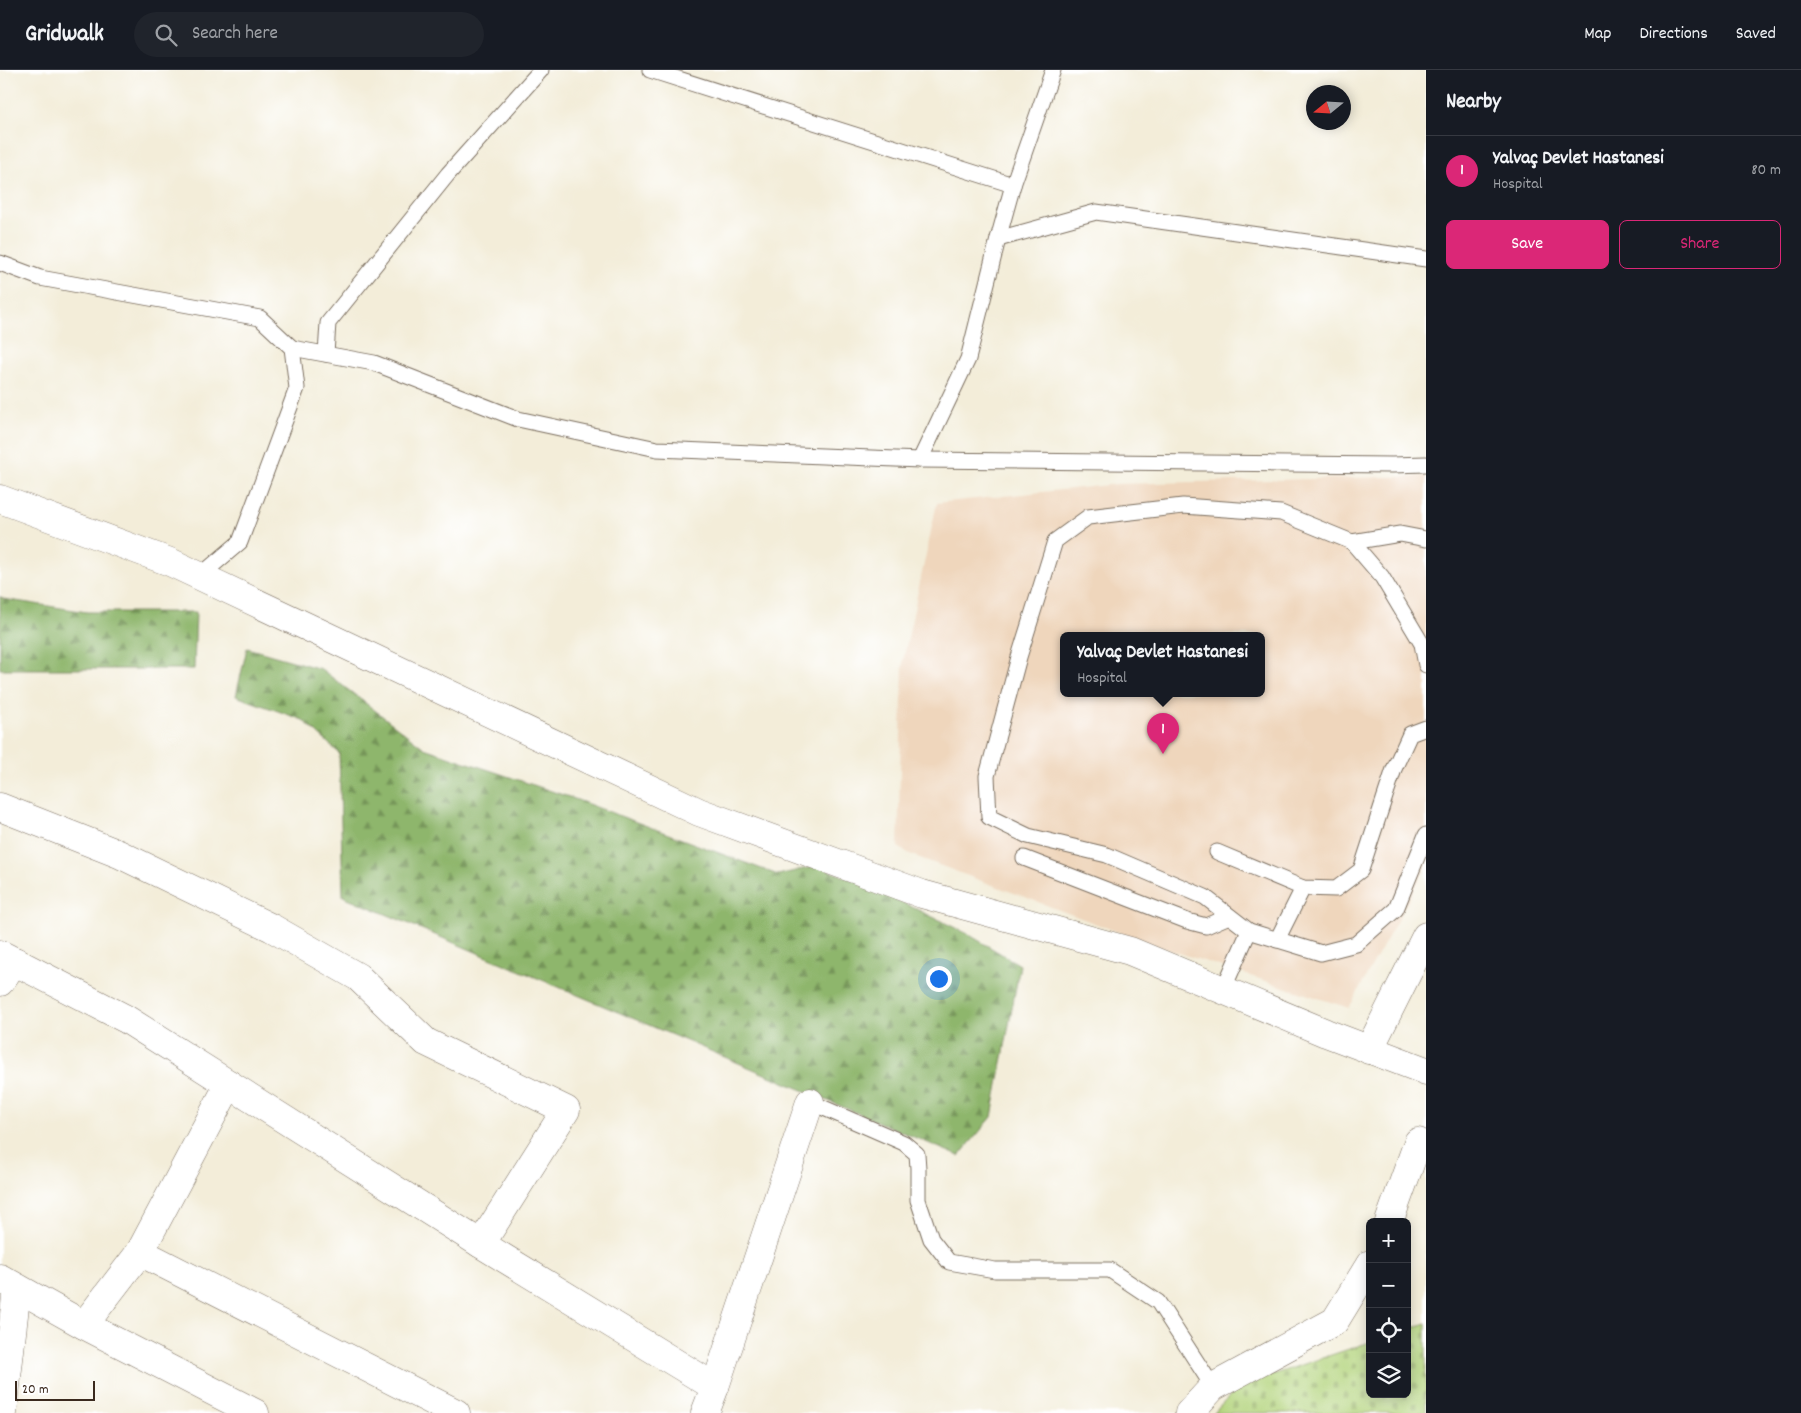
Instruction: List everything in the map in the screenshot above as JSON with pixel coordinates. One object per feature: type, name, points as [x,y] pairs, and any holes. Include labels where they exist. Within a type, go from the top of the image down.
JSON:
[{"type":"street","points":[[0,499],[170,562],[699,812],[922,894],[1130,951],[1369,1050],[1426,1071]]},
{"type":"street","points":[[0,807],[119,854],[272,928],[358,977],[426,1042],[566,1110],[481,1244]]},
{"type":"street","points":[[1369,1050],[1426,936]]},
{"type":"street","points":[[5,966],[126,1019],[481,1244],[716,1387]]},
{"type":"street","points":[[84,1325],[140,1252],[229,1084]]},
{"type":"street","points":[[704,1413],[716,1387],[810,1102]]},
{"type":"street","points":[[1390,1218],[1418,1142]]},
{"type":"street","points":[[140,1252],[456,1413]]},
{"type":"street","points":[[1189,1413],[1213,1388],[1335,1321],[1366,1271]]},
{"type":"street","points":[[3,1413],[9,1283],[84,1325],[255,1413]]},
{"type":"lane","points":[[326,354],[328,323],[448,174],[541,70]]},
{"type":"lane","points":[[650,70],[1013,185]]},
{"type":"lane","points":[[920,460],[968,359],[1013,185],[1053,70]]},
{"type":"lane","points":[[998,239],[1096,212],[1426,259]]},
{"type":"lane","points":[[0,263],[40,278],[260,318],[292,348],[374,363],[518,418],[657,449],[920,460],[1426,464]]},
{"type":"lane","points":[[200,576],[240,542],[297,388],[292,348]]},
{"type":"lane","points":[[1426,665],[1422,644],[1382,577],[1352,542],[1281,513],[1183,506],[1088,516],[1055,541],[1019,657],[987,776],[989,817],[1028,836],[1107,855],[1205,897],[1248,931],[1321,953],[1356,944],[1396,909],[1426,835]]},
{"type":"lane","points":[[1352,542],[1400,534],[1426,539]]},
{"type":"lane","points":[[1217,852],[1303,888],[1336,889],[1361,870],[1394,769],[1410,734],[1426,728]]},
{"type":"lane","points":[[1024,858],[1188,921],[1206,926],[1229,916]]},
{"type":"lane","points":[[1277,940],[1303,888]]},
{"type":"lane","points":[[1223,990],[1248,931]]},
{"type":"lane","points":[[810,1102],[904,1143],[917,1154],[918,1200],[931,1240],[950,1262],[995,1270],[1110,1270],[1158,1302],[1213,1388]]},
{"type":"shaded area","points":[[1426,476],[1426,868],[1349,1008],[1145,942],[912,855],[898,847],[903,661],[937,503],[1118,484]]},
{"type":"green space","points":[[0,596],[3,599],[87,612],[196,612],[194,669],[0,669]]},
{"type":"green space","points":[[247,648],[321,669],[424,748],[572,798],[778,875],[816,866],[860,882],[966,933],[1020,965],[992,1117],[959,1156],[343,896],[339,753],[303,720],[236,696]]},
{"type":"green space","points":[[1426,1323],[1426,1413],[1214,1413],[1239,1386],[1366,1343],[1366,1398],[1411,1398],[1411,1328]]},
{"type":"place","name":"Yalvaç Devlet Hastanesi","points":[[1163,754]]}]
